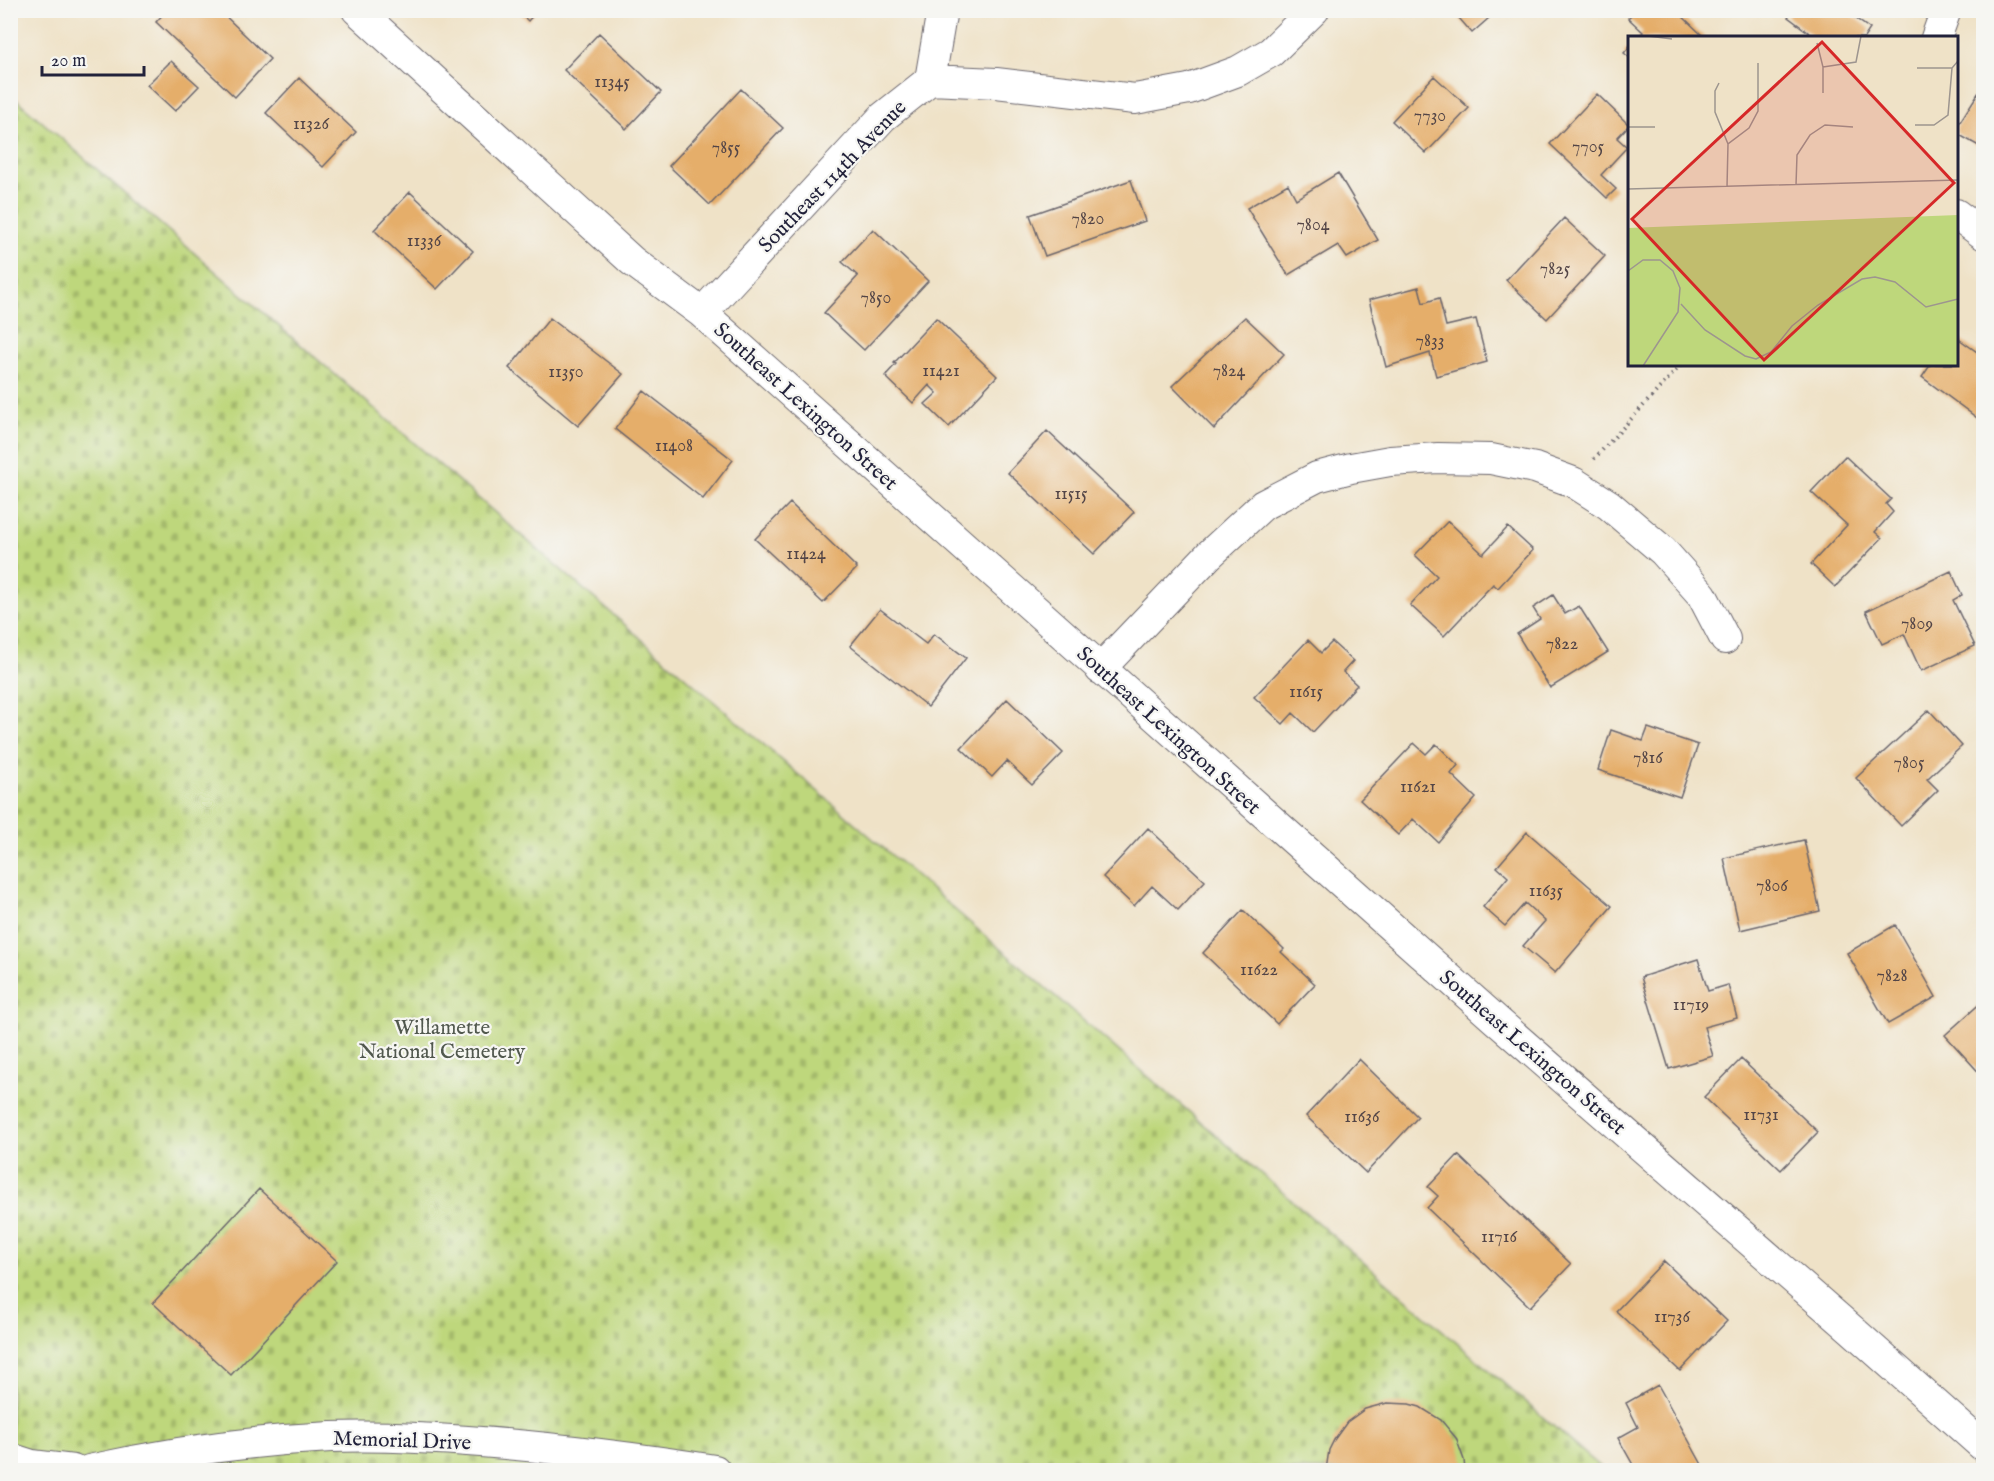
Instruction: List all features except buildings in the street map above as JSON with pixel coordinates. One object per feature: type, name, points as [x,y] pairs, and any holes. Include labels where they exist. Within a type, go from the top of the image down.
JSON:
[{"type":"street","name":"Southeast Lexington Street","points":[[357,10],[632,261],[702,313],[1100,669],[1983,1447]]},
{"type":"street","points":[[942,10],[930,80],[996,83],[1134,99],[1189,89],[1238,71],[1271,51],[1314,10]]},
{"type":"street","points":[[1937,36],[1946,10]]},
{"type":"street","name":"Southeast 114th Avenue","points":[[702,313],[883,117],[930,80]]},
{"type":"street","points":[[1958,216],[1983,235]]},
{"type":"street","points":[[1100,669],[1209,555],[1263,505],[1317,477],[1361,466],[1438,458],[1491,459],[1535,468],[1573,482],[1610,505],[1663,550],[1702,595],[1725,639]]},
{"type":"street","name":"Memorial Drive","points":[[89,1470],[194,1449],[332,1437],[450,1440],[581,1451],[715,1470]]},
{"type":"street","points":[[10,1458],[32,1465],[73,1470]]},
{"type":"path","points":[[1573,482],[1680,366]]},
{"type":"green space","name":"Willamette National Cemetery","points":[[11,95],[1604,1470],[11,1470]]}]
